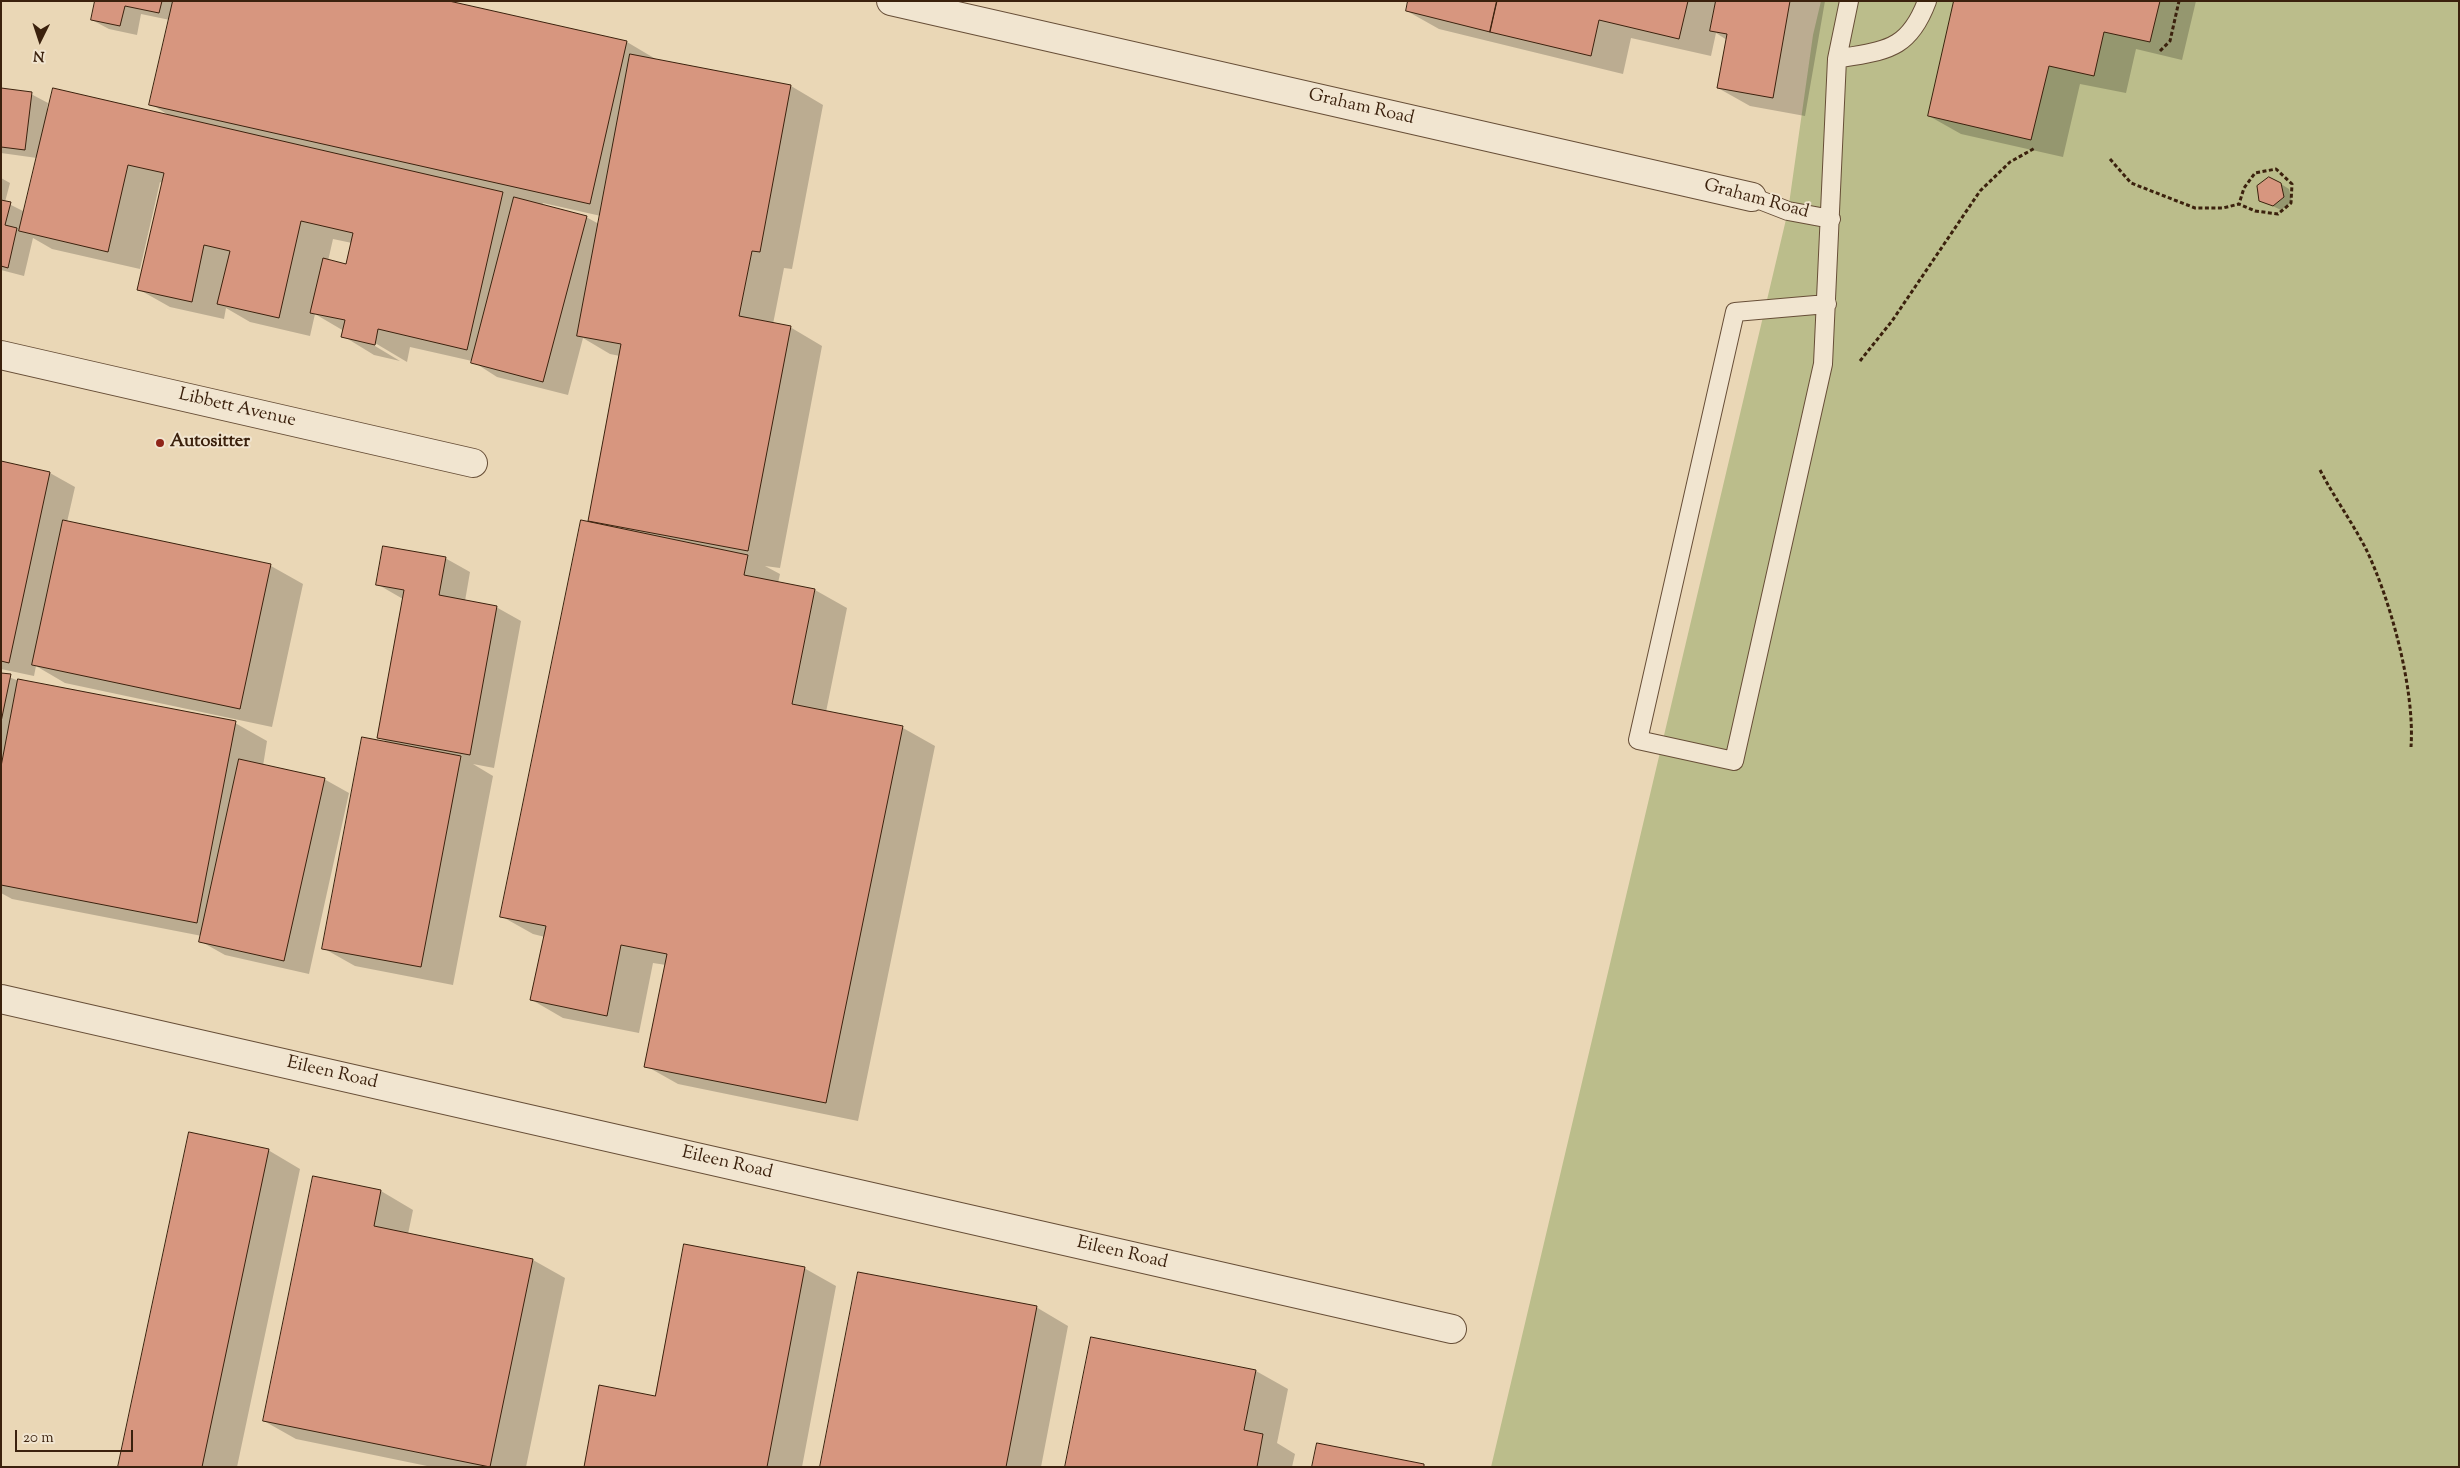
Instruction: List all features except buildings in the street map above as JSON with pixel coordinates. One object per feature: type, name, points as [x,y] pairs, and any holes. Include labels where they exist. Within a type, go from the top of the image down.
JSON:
[{"type":"street","name":"Graham Road","points":[[891,1],[1752,197]]},
{"type":"street","name":"Libbett Avenue","points":[[1,354],[474,463]]},
{"type":"street","name":"Eileen Road","points":[[1,999],[1452,1329]]},
{"type":"lane","points":[[1827,304],[1735,312],[1638,740],[1734,761],[1823,364],[1827,304],[1831,219],[1832,137],[1837,59],[1849,1]]},
{"type":"lane","points":[[1837,59],[1891,49],[1911,32],[1927,1]]},
{"type":"lane","name":"Graham Road","points":[[1752,197],[1788,211],[1831,219]]},
{"type":"path","points":[[2160,51],[2170,41],[2179,1]]},
{"type":"path","points":[[1860,361],[1892,321],[1980,191],[2010,162],[2034,148]]},
{"type":"path","points":[[2110,159],[2131,182],[2166,198],[2195,208],[2223,208],[2239,204],[2255,211],[2278,214],[2291,203],[2292,184],[2276,169],[2255,173],[2244,188],[2239,204]]},
{"type":"path","points":[[2320,470],[2365,548],[2387,598],[2408,692],[2413,728],[2411,747]]},
{"type":"green space","points":[[1821,1],[2459,1],[2459,1467],[1491,1467],[1788,211],[1813,35]]},
{"type":"place","name":"Autositter","points":[[160,443]]}]
